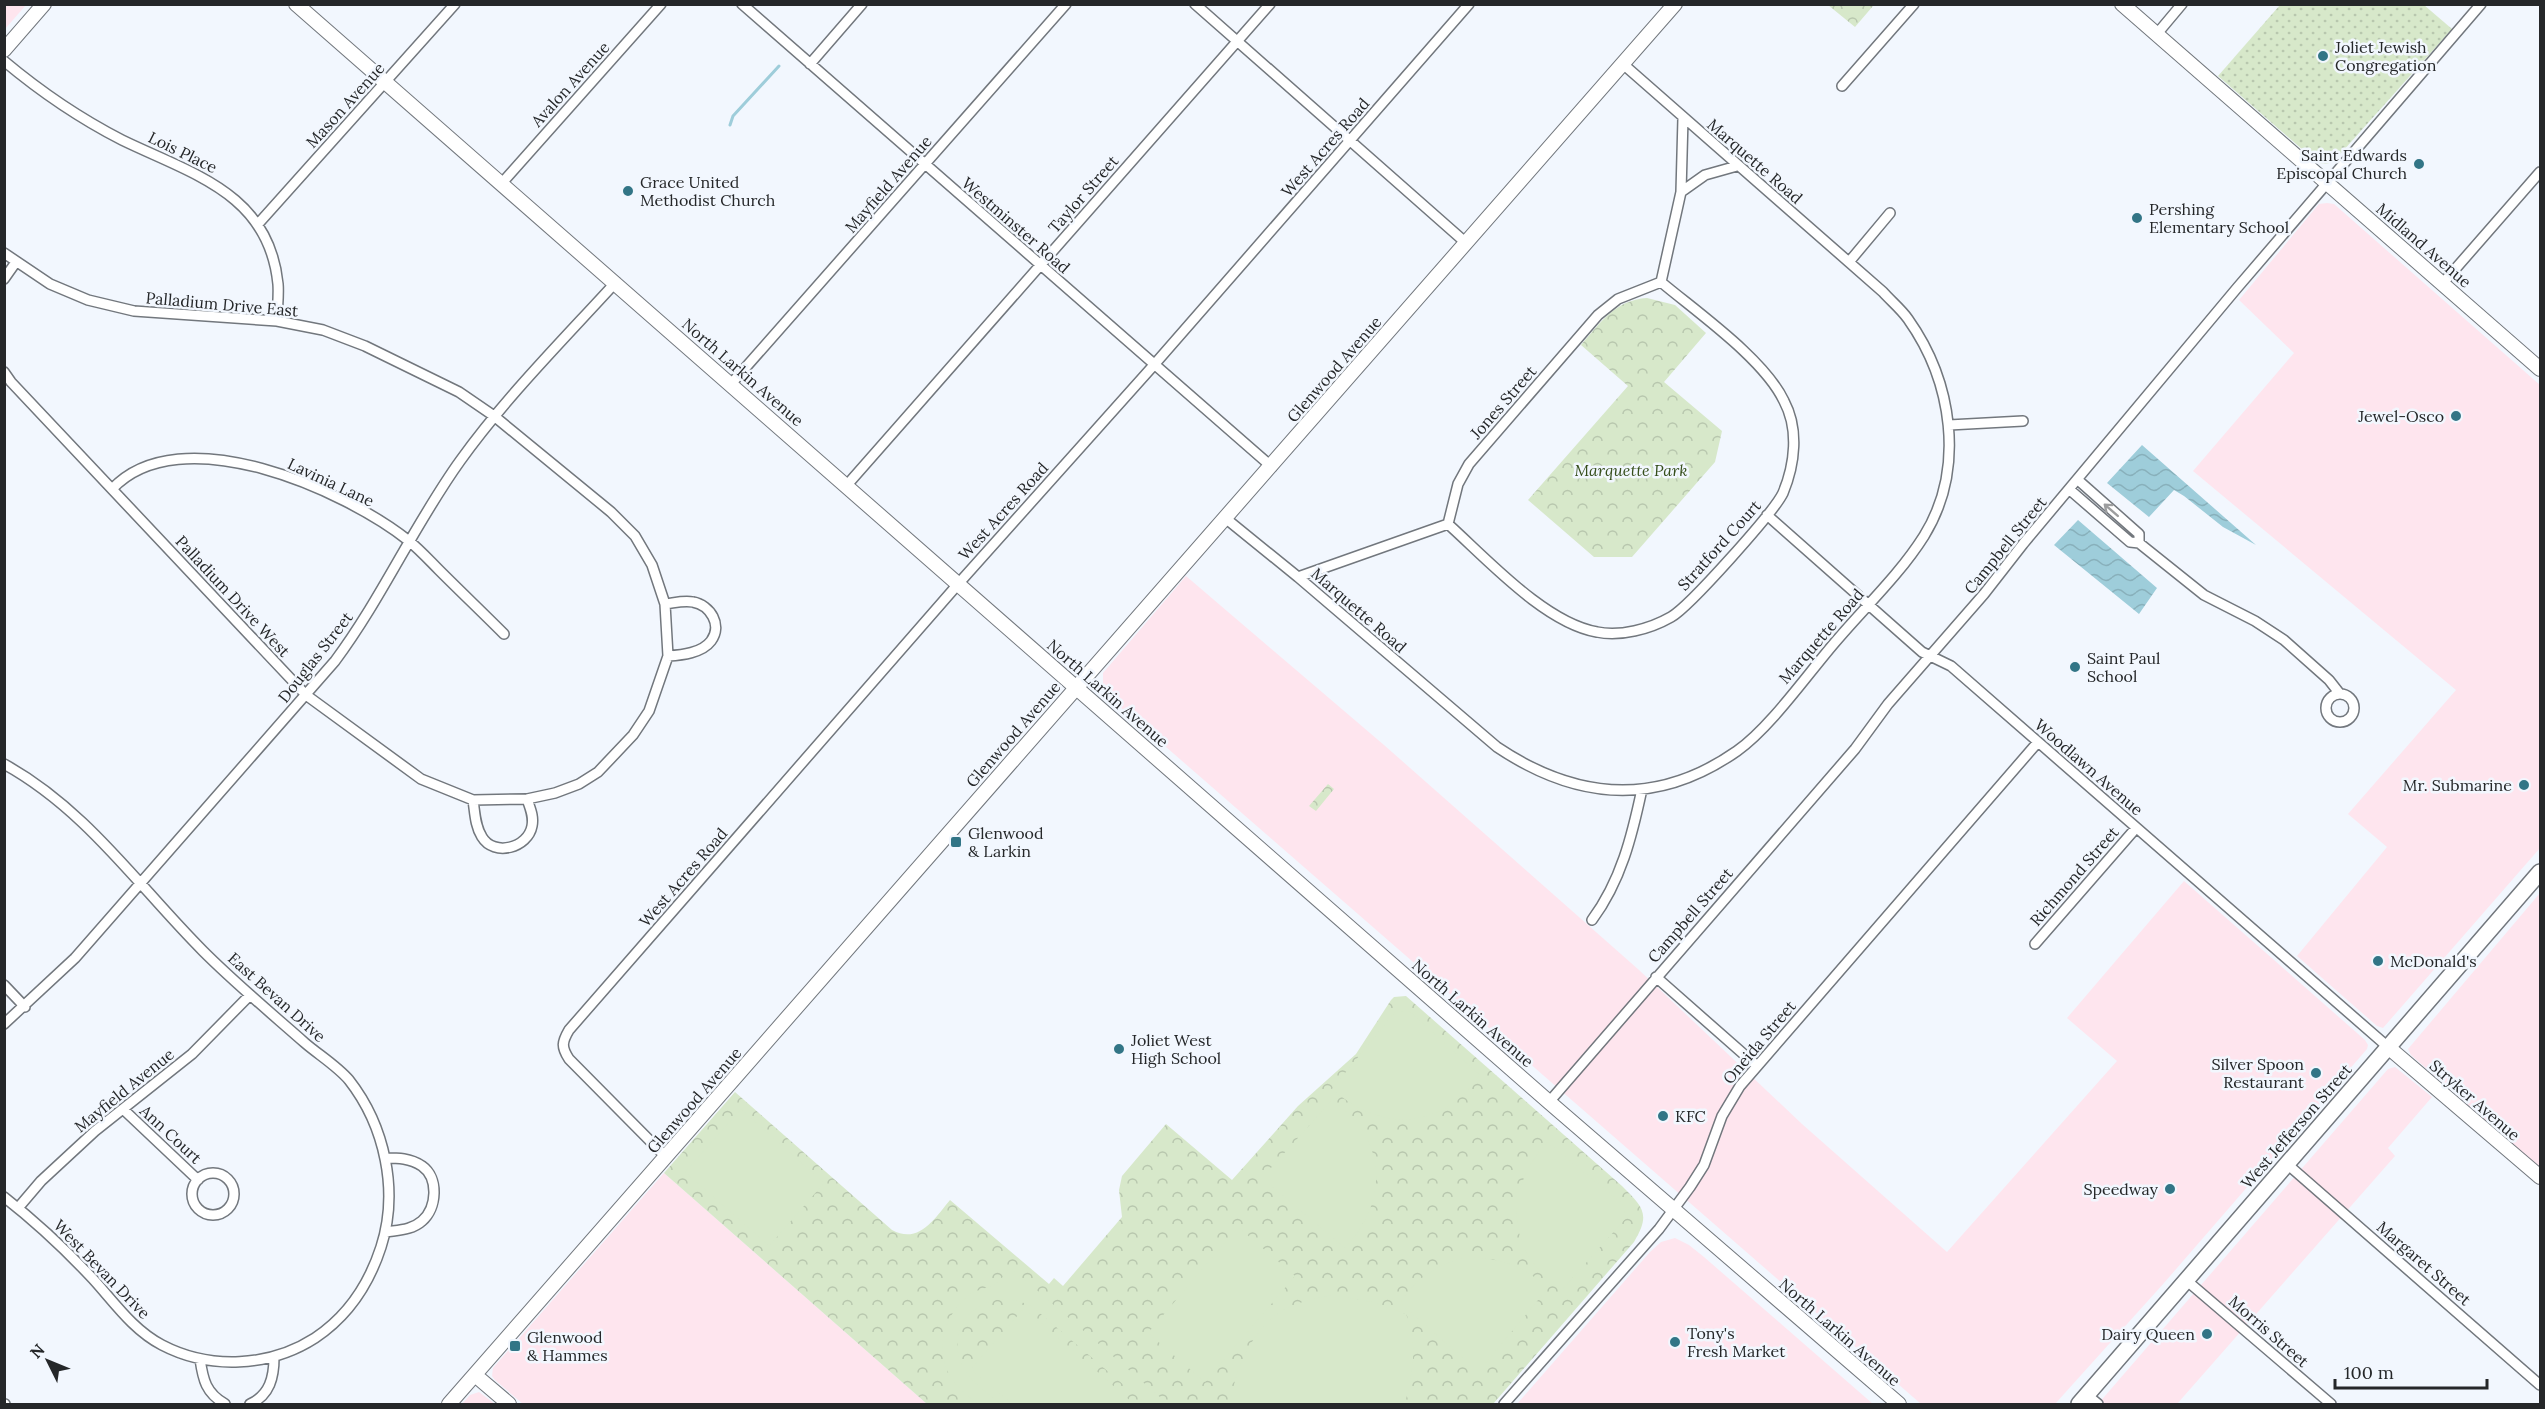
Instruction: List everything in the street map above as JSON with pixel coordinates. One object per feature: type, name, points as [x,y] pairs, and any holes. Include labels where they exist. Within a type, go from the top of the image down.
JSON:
[{"type":"main road","points":[[4,50],[44,4]]},
{"type":"main road","name":"North Larkin Avenue","points":[[296,4],[616,282],[1549,1102],[1899,1404]]},
{"type":"main road","name":"Glenwood Avenue","points":[[449,1404],[1224,517],[1272,467],[1465,242],[1675,4]]},
{"type":"main road","name":"Midland Avenue","points":[[2122,4],[2541,369]]},
{"type":"main road","name":"West Jefferson Street","points":[[2088,1401],[2186,1280],[2541,872]]},
{"type":"main road","name":"Stryker Avenue","points":[[2388,1047],[2541,1178]]},
{"type":"main road","points":[[475,1375],[509,1404]]},
{"type":"street","name":"Mason Avenue","points":[[258,224],[455,4]]},
{"type":"street","name":"Avalon Avenue","points":[[502,183],[661,4]]},
{"type":"street","name":"Westminster Road","points":[[742,4],[924,166],[1272,467]]},
{"type":"street","points":[[810,64],[862,4]]},
{"type":"street","name":"Mayfield Avenue","points":[[731,384],[1066,4]]},
{"type":"street","points":[[1195,4],[1465,242]]},
{"type":"street","name":"Taylor Street","points":[[847,485],[1270,4]]},
{"type":"street","name":"West Acres Road","points":[[666,1156],[569,1059],[563,1049],[563,1041],[569,1030],[1469,4]]},
{"type":"street","points":[[1842,86],[1914,4]]},
{"type":"street","points":[[2156,34],[2182,4]]},
{"type":"street","name":"Campbell Street","points":[[1549,1102],[1855,749],[1888,704],[1931,657],[2326,183],[2481,4]]},
{"type":"street","name":"Lois Place","points":[[4,61],[39,90],[80,117],[199,175],[226,191],[258,224],[270,251],[278,284],[277,321]]},
{"type":"street","name":"Marquette Road","points":[[1224,517],[1497,747],[1526,766],[1553,778],[1589,788],[1619,791],[1642,789],[1682,780],[1738,750],[1763,727],[1867,604],[1906,562],[1925,534],[1939,505],[1946,476],[1948,425],[1945,399],[1937,372],[1923,343],[1906,316],[1883,292],[1623,64]]},
{"type":"street","points":[[1661,282],[1681,192],[1683,118]]},
{"type":"street","points":[[1681,192],[1705,175],[1737,166]]},
{"type":"street","points":[[2443,283],[2541,172]]},
{"type":"street","points":[[1849,262],[1890,213]]},
{"type":"street","name":"Palladium Drive East","points":[[4,253],[50,284],[88,300],[134,311],[277,321],[323,330],[365,346],[459,392],[494,416],[585,489],[635,536],[652,565],[665,604],[668,656],[649,711],[616,756]]},
{"type":"street","points":[[4,279],[16,262]]},
{"type":"street","name":"Douglas Street","points":[[4,1024],[25,1007],[75,958],[306,695],[355,634],[409,541],[460,461],[494,416],[616,282]]},
{"type":"street","name":"Stratford Court","points":[[1448,524],[1544,609],[1581,628],[1598,633],[1624,633],[1653,626],[1673,616],[1693,598],[1767,515],[1782,494],[1794,448],[1792,425],[1785,402],[1773,382],[1756,363],[1661,282]]},
{"type":"street","name":"Jones Street","points":[[1448,524],[1458,484],[1469,464],[1598,315],[1618,300],[1661,282]]},
{"type":"street","name":"Palladium Drive West","points":[[4,372],[306,695],[421,778],[473,800],[527,799],[555,793],[579,784],[598,772],[616,756]]},
{"type":"street","points":[[1948,425],[2023,421]]},
{"type":"street","name":"Lavinia Lane","points":[[112,489],[121,479],[140,468],[182,458],[251,465],[328,494],[363,511],[409,541],[504,634]]},
{"type":"street","points":[[2078,480],[2139,534],[2139,543]]},
{"type":"street","points":[[2070,490],[2130,542],[2139,543],[2204,595],[2255,621],[2284,640],[2329,680],[2340,694]]},
{"type":"street","name":"Woodlawn Avenue","points":[[1767,515],[1922,652],[1951,666],[2388,1047]]},
{"type":"street","points":[[1298,577],[1448,524]]},
{"type":"street","points":[[665,604],[695,602],[707,609],[714,617],[715,630],[711,641],[701,649],[683,655],[668,656]]},
{"type":"street","name":"Oneida Street","points":[[1504,1404],[1673,1209],[1704,1165],[1729,1102],[1756,1065],[2038,742]]},
{"type":"street","name":"East Bevan Drive","points":[[4,764],[27,777],[60,801],[141,883],[202,951],[249,996],[346,1077],[365,1102],[377,1130],[385,1158],[389,1201],[386,1232],[375,1264],[362,1291],[346,1311]]},
{"type":"street","points":[[1592,920],[1608,898],[1618,878],[1635,823],[1642,789]]},
{"type":"street","points":[[473,800],[476,826],[483,840],[498,849],[511,848],[524,840],[532,828],[533,814],[527,799]]},
{"type":"street","name":"Richmond Street","points":[[2035,944],[2136,828]]},
{"type":"street","points":[[1656,977],[1756,1065]]},
{"type":"street","points":[[4,985],[25,1007]]},
{"type":"street","name":"Mayfield Avenue","points":[[18,1208],[65,1158],[95,1131],[192,1054],[249,996]]},
{"type":"street","name":"Ann Court","points":[[124,1110],[198,1180]]},
{"type":"street","points":[[385,1158],[410,1160],[424,1167],[431,1180],[434,1199],[432,1208],[421,1222],[406,1229],[386,1232]]},
{"type":"street","name":"Margaret Street","points":[[2287,1164],[2541,1385]]},
{"type":"street","name":"Ann Court","points":[[210,1173],[216,1173],[228,1179],[234,1191],[227,1210],[214,1215],[207,1214],[196,1206],[192,1193],[198,1180],[210,1173]]},
{"type":"street","name":"West Bevan Drive","points":[[4,1197],[70,1255],[140,1331],[162,1346],[200,1359],[238,1363],[274,1356],[305,1344],[327,1329],[346,1311]]},
{"type":"street","name":"Morris Street","points":[[2186,1280],[2331,1404]]},
{"type":"street","points":[[250,1404],[262,1397],[268,1390],[274,1372],[274,1356]]},
{"type":"street","points":[[200,1359],[203,1380],[209,1392],[225,1404]]},
{"type":"shaded area","points":[[4,5],[26,5],[5,29]]},
{"type":"shaded area","points":[[2319,204],[2334,204],[2540,385],[2540,848],[2383,1028],[2377,1026],[2297,956],[2387,847],[2348,814],[2456,690],[2193,471],[2294,353],[2239,300]]},
{"type":"shaded area","points":[[1186,576],[1384,745],[1639,970],[1802,1124],[1947,1252],[2117,1061],[2067,1018],[2184,881],[2365,1040],[2368,1045],[2367,1049],[2164,1283],[2055,1404],[1921,1404],[1112,700],[1103,686],[1103,673]]},
{"type":"shaded area","points":[[2540,893],[2540,1168],[2411,1055],[2408,1049]]},
{"type":"shaded area","points":[[2395,1067],[2432,1097],[2388,1148],[2395,1156],[2177,1404],[2098,1404],[2388,1069]]},
{"type":"shaded area","points":[[664,1173],[927,1404],[523,1404],[495,1380],[492,1376],[493,1368]]},
{"type":"shaded area","points":[[1675,1238],[1689,1245],[1704,1257],[1873,1404],[1517,1404],[1650,1252],[1661,1242]]},
{"type":"shaded area","points":[[479,1392],[495,1404],[462,1404],[470,1395]]},
{"type":"green space","points":[[1871,4],[1873,6],[1855,27],[1828,5]]},
{"type":"green space","points":[[2280,5],[2424,5],[2452,29],[2334,161],[2327,164],[2318,163],[2218,76]]},
{"type":"green space","name":"Marquette Park","points":[[1647,298],[1675,305],[1706,333],[1664,382],[1722,431],[1715,462],[1632,557],[1594,557],[1528,500],[1628,386],[1581,345],[1617,308],[1626,303]]},
{"type":"green space","points":[[1328,784],[1334,789],[1316,811],[1309,806]]},
{"type":"green space","points":[[1406,996],[1622,1186],[1642,1211],[1642,1224],[1634,1242],[1493,1404],[927,1404],[664,1173],[735,1092],[892,1230],[902,1234],[918,1232],[932,1221],[950,1200],[1049,1284],[1054,1278],[1063,1286],[1122,1217],[1119,1190],[1122,1176],[1166,1124],[1232,1180],[1298,1106],[1356,1054],[1391,1000],[1394,997]]},
{"type":"green space","points":[[1409,1011],[1480,1075],[1465,1093],[1448,1107],[1429,1115],[1410,1119],[1390,1118],[1370,1113],[1332,1089],[1395,1012]]},
{"type":"green space","points":[[1332,1100],[1350,1115],[1364,1132],[1372,1151],[1376,1170],[1375,1190],[1370,1210],[1360,1229],[1345,1248],[1269,1184],[1269,1170]]},
{"type":"green space","points":[[741,1109],[824,1183],[769,1246],[685,1172]]},
{"type":"green space","points":[[1547,1142],[1624,1205],[1625,1219],[1562,1290],[1543,1275],[1530,1258],[1521,1239],[1517,1220],[1518,1200],[1523,1180]]},
{"type":"green space","points":[[1238,1227],[1295,1276],[1205,1382],[1148,1333]]},
{"type":"green space","points":[[1463,1258],[1487,1259],[1509,1264],[1529,1273],[1548,1288],[1484,1365],[1471,1365],[1400,1303],[1427,1274]]},
{"type":"green space","points":[[1010,1267],[1168,1404],[1146,1404],[1035,1309],[1020,1301],[1004,1299],[989,1302],[976,1309],[965,1319],[959,1332],[957,1348],[965,1371],[1001,1404],[978,1404],[966,1394],[954,1382],[944,1359],[943,1347],[947,1324],[960,1303],[975,1291],[997,1283]]},
{"type":"green space","points":[[1334,1295],[1372,1302],[1406,1314],[1412,1336],[1413,1359],[1405,1404],[1231,1404],[1241,1362],[1266,1324],[1289,1307]]},
{"type":"green space","points":[[1024,1308],[1134,1404],[1012,1404],[971,1369]]},
{"type":"water","points":[[2142,445],[2256,545],[2223,527],[2174,490],[2149,517],[2107,483]]},
{"type":"water","points":[[2078,520],[2157,588],[2139,614],[2054,545]]},
{"type":"waterway","points":[[730,125],[733,116],[779,66]]},
{"type":"place","name":"Joliet Jewish Congregation","points":[[2323,56]]},
{"type":"place","name":"Saint Edwards Episcopal Church","points":[[2419,164]]},
{"type":"place","name":"Grace United Methodist Church","points":[[628,191]]},
{"type":"place","name":"Pershing Elementary School","points":[[2137,218]]},
{"type":"place","name":"Jewel-Osco","points":[[2456,416]]},
{"type":"place","name":"Saint Paul School","points":[[2075,667]]},
{"type":"place","name":"Mr. Submarine","points":[[2524,785]]},
{"type":"place","name":"Glenwood & Larkin","points":[[956,842]]},
{"type":"place","name":"McDonald's","points":[[2378,961]]},
{"type":"place","name":"Joliet West High School","points":[[1119,1049]]},
{"type":"place","name":"Silver Spoon Restaurant","points":[[2316,1073]]},
{"type":"place","name":"KFC","points":[[1663,1116]]},
{"type":"place","name":"Speedway","points":[[2170,1189]]},
{"type":"place","name":"Dairy Queen","points":[[2207,1334]]},
{"type":"place","name":"Tony's Fresh Market","points":[[1675,1342]]},
{"type":"place","name":"Glenwood & Hammes","points":[[515,1346]]}]
